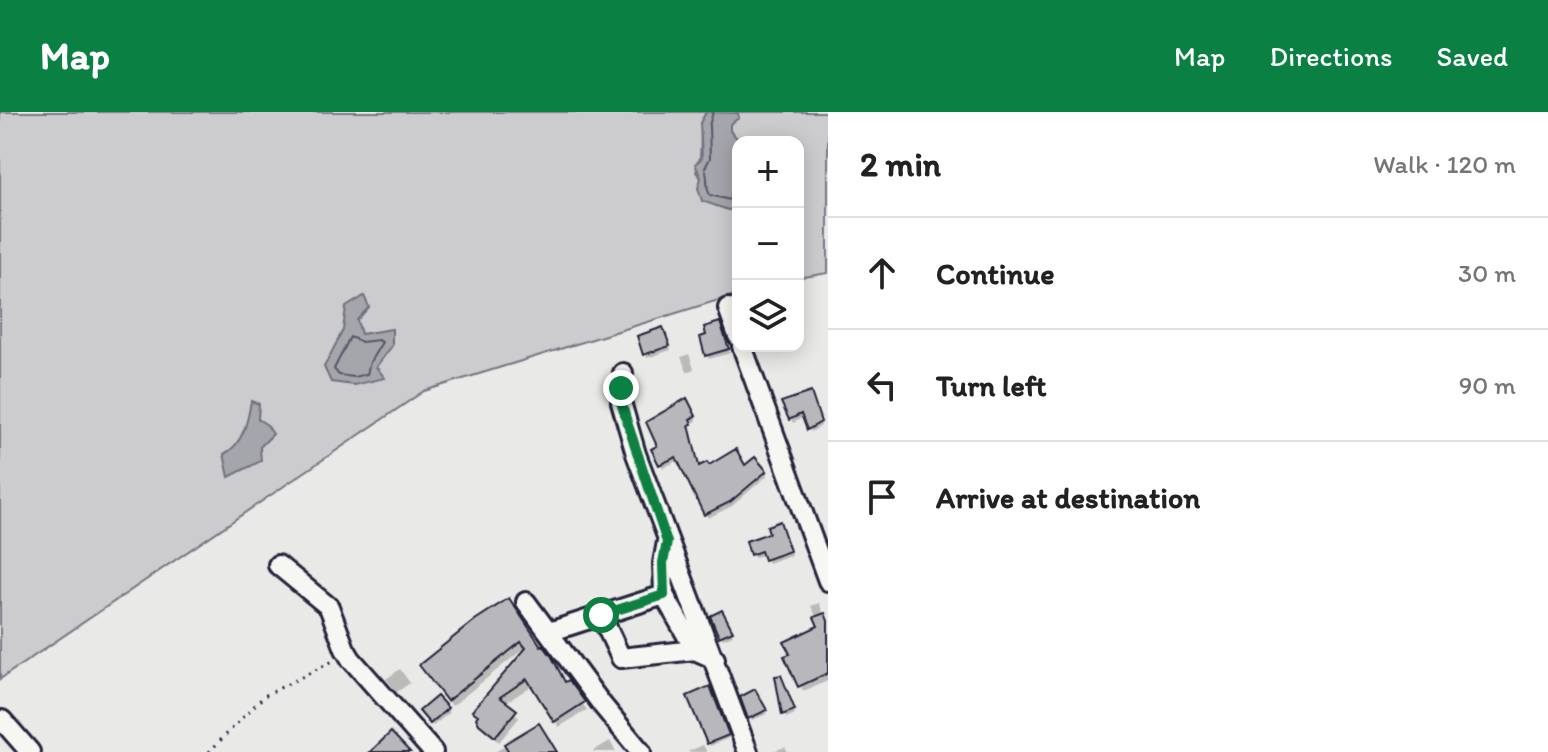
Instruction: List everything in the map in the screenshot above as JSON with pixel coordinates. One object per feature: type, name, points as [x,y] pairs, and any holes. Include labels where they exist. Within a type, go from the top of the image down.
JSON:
[{"type":"street","points":[[728,308],[732,319]]},
{"type":"street","points":[[744,352],[828,581]]},
{"type":"street","points":[[623,373],[621,402],[667,542],[715,659],[748,752]]},
{"type":"street","points":[[667,542],[663,563],[664,595],[695,650]]},
{"type":"street","points":[[278,565],[329,607],[348,654],[433,752]]},
{"type":"street","points":[[549,632],[664,595]]},
{"type":"street","points":[[526,602],[641,752]]},
{"type":"street","points":[[601,615],[621,658],[695,650],[715,659]]},
{"type":"street","points":[[2,720],[30,752]]},
{"type":"path","points":[[209,752],[264,696],[348,654]]},
{"type":"shaded area","points":[[0,112],[706,112],[701,127],[696,172],[728,210],[732,210],[732,296],[424,391],[0,679]]},
{"type":"shaded area","points":[[735,112],[828,112],[828,273],[804,277],[804,136],[734,136],[730,124],[738,113]]},
{"type":"water","points":[[706,112],[738,113],[739,118],[730,124],[730,131],[735,136],[732,136],[732,210],[702,201],[698,188],[701,178],[695,164],[702,158],[700,123]]},
{"type":"water","points":[[364,296],[369,307],[357,320],[361,334],[392,329],[392,346],[376,367],[385,378],[354,385],[331,382],[324,367],[343,330],[346,307]]},
{"type":"water","points":[[251,401],[259,404],[258,419],[273,434],[260,447],[261,461],[229,477],[224,454],[240,438]]},
{"type":"building","points":[[720,322],[729,349],[705,356],[700,337],[706,335],[704,327]]},
{"type":"building","points":[[663,327],[670,346],[643,355],[637,336]]},
{"type":"building","points":[[811,392],[821,422],[807,430],[801,414],[789,420],[781,402]]},
{"type":"building","points":[[687,398],[696,416],[690,419],[692,424],[689,425],[699,466],[707,462],[709,465],[736,449],[745,465],[755,457],[767,471],[730,502],[704,515],[676,457],[659,465],[651,449],[657,446],[646,422]]},
{"type":"building","points":[[780,521],[790,551],[764,560],[761,551],[750,555],[746,541],[769,533],[767,526]]},
{"type":"building","points":[[509,598],[541,646],[552,657],[565,682],[569,680],[585,702],[554,722],[527,679],[500,697],[517,710],[495,737],[479,724],[478,715],[472,711],[526,648],[521,642],[447,701],[419,665],[475,620]]},
{"type":"building","points":[[722,610],[733,631],[719,637],[710,616]]},
{"type":"building","points":[[825,613],[828,621],[828,673],[798,687],[784,656],[790,654],[784,642],[818,626],[814,617]]},
{"type":"building","points":[[781,675],[795,710],[782,715],[775,676]]},
{"type":"building","points":[[710,686],[729,735],[707,744],[687,696]]},
{"type":"building","points":[[755,689],[767,710],[748,719],[740,697]]},
{"type":"building","points":[[437,696],[448,708],[430,724],[419,711]]},
{"type":"building","points":[[539,723],[557,752],[509,752],[504,744]]},
{"type":"building","points":[[391,732],[410,752],[370,752]]},
{"type":"route","points":[[601,615],[664,595],[663,563],[667,542],[621,402],[621,388]]}]
